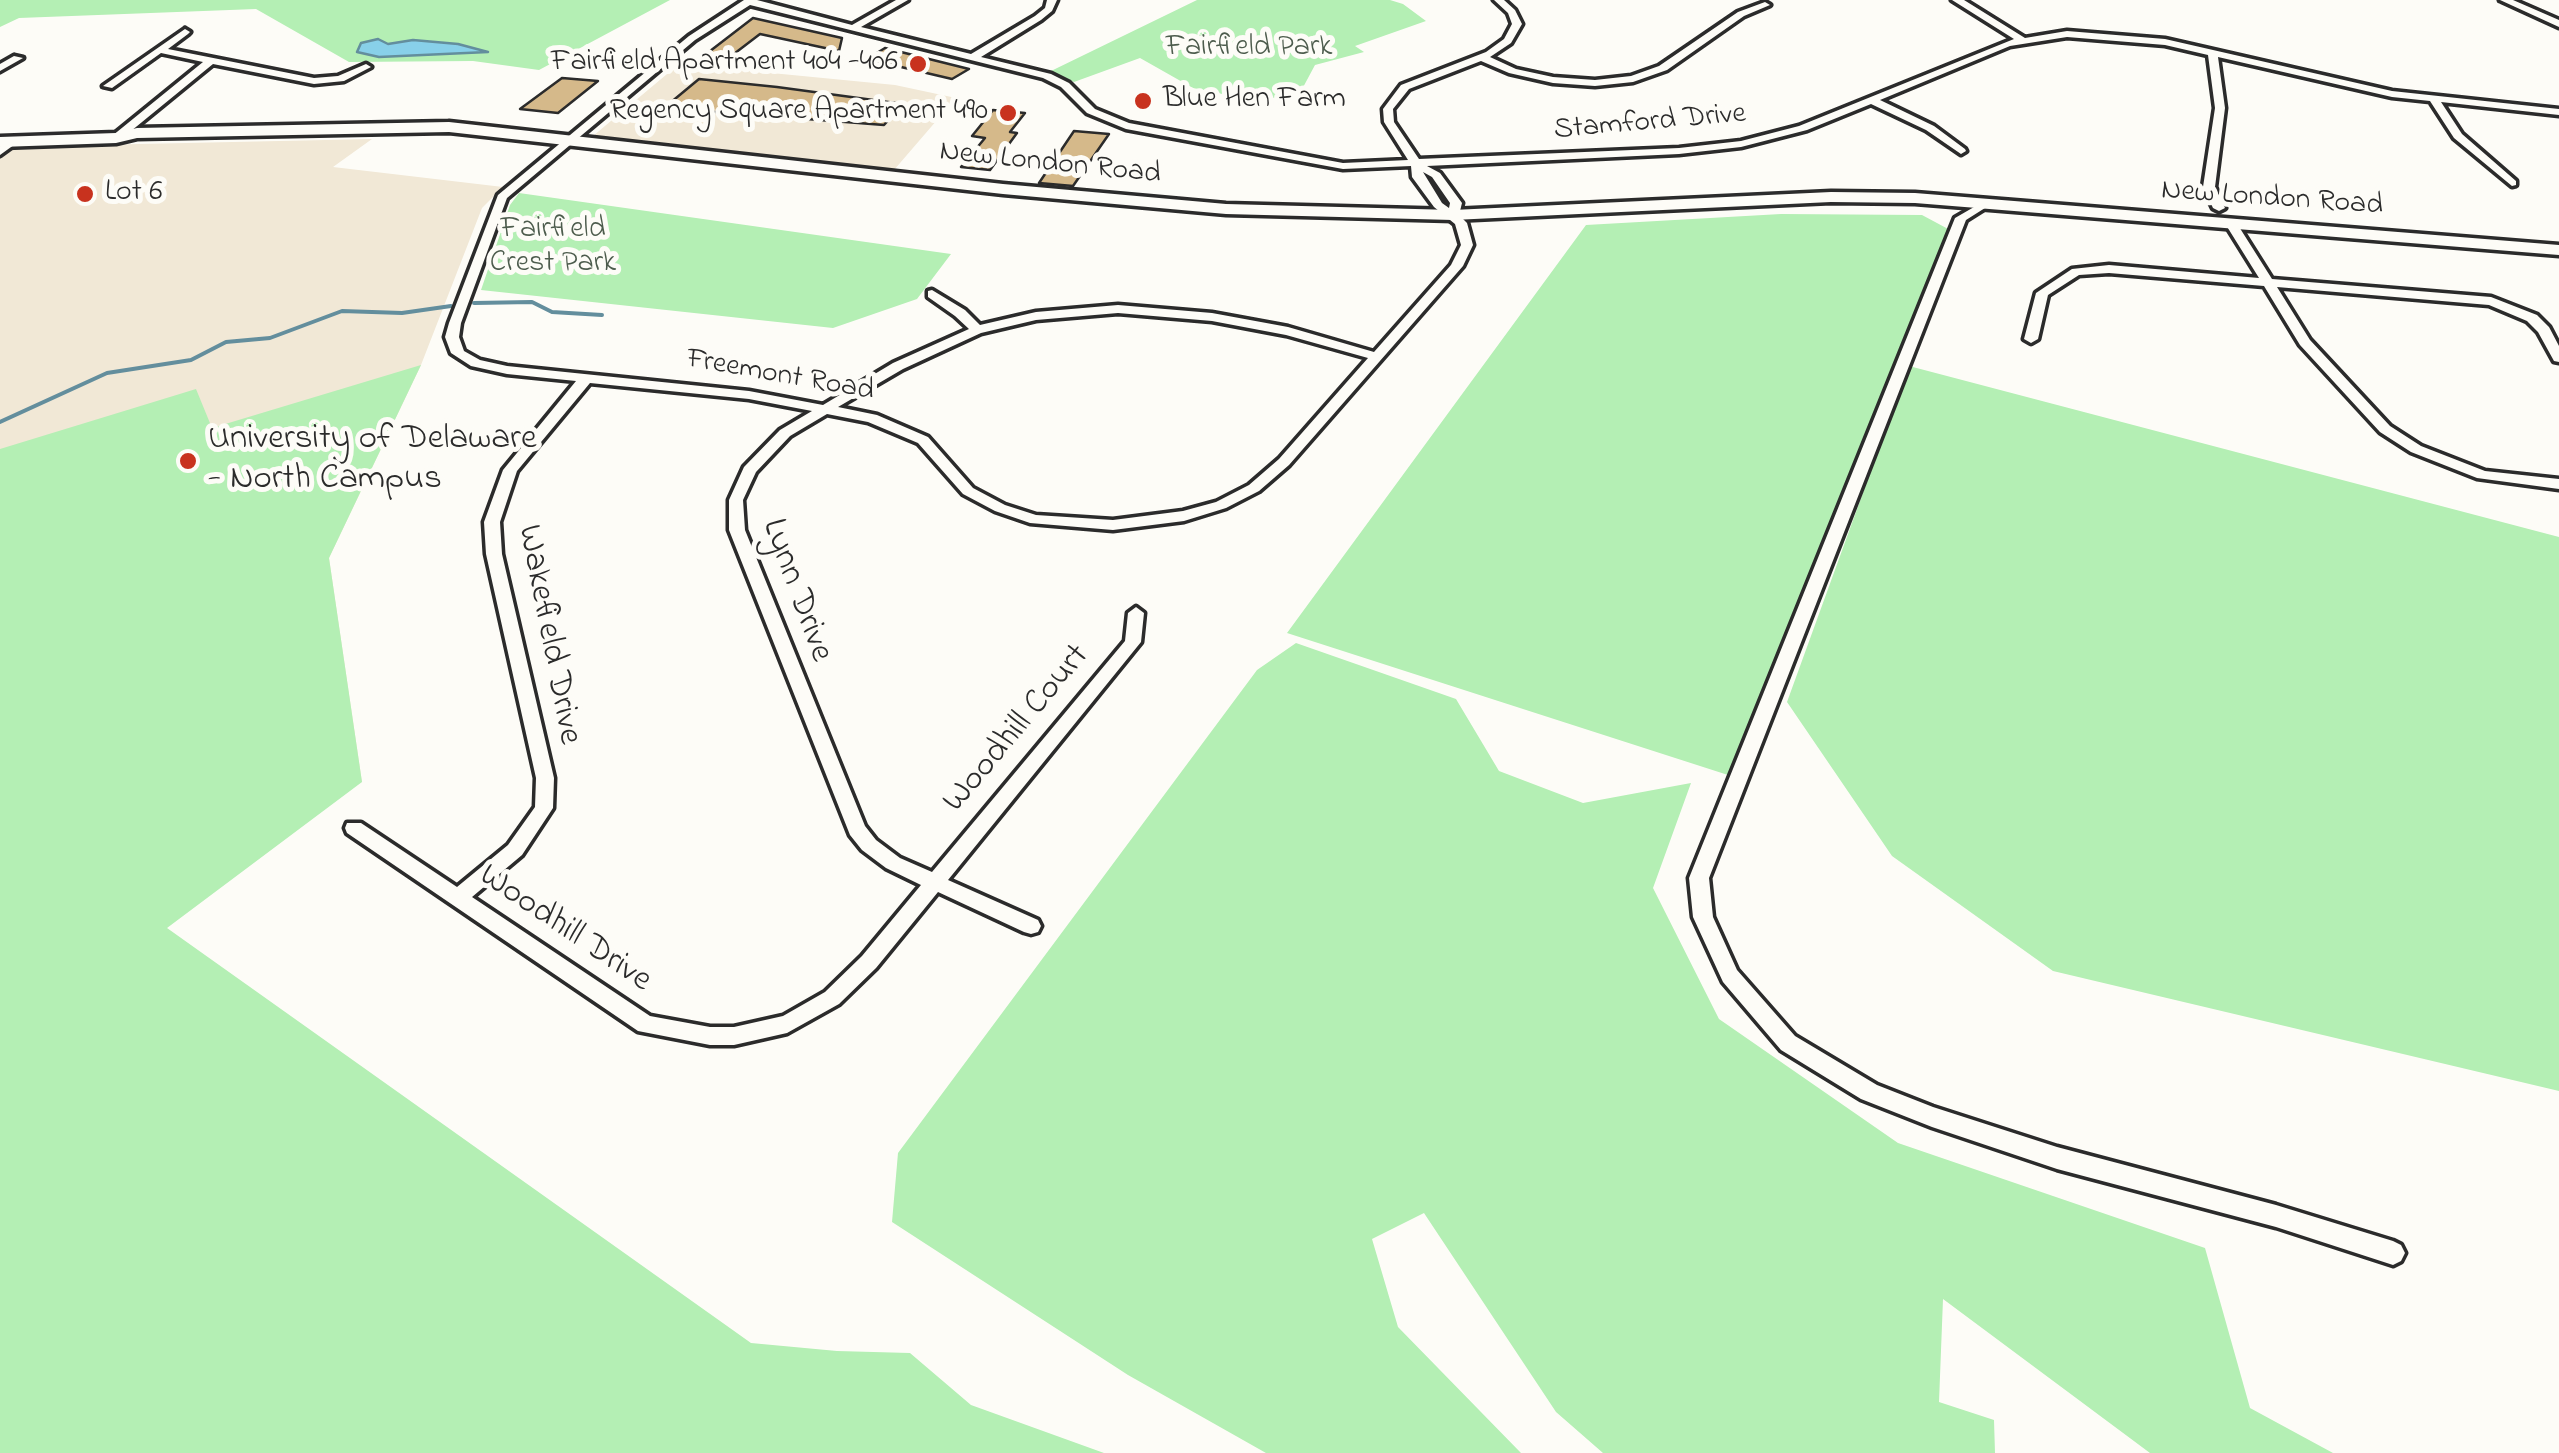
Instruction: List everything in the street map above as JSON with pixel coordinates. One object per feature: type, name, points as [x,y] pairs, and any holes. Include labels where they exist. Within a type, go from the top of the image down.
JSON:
[{"type":"main road","name":"New London Road","points":[[4,145],[116,138],[421,132],[566,142],[1214,216],[1457,219],[1840,204],[1981,206],[2559,250]]},
{"type":"street","points":[[853,28],[903,0]]},
{"type":"street","points":[[974,57],[1050,10],[1052,0]]},
{"type":"street","points":[[1457,219],[1438,204],[1418,177],[1416,164],[1389,122],[1389,103],[1414,82],[1502,46],[1516,30],[1512,12],[1499,0]]},
{"type":"street","points":[[1957,0],[2021,39]]},
{"type":"street","points":[[2505,0],[2559,24]]},
{"type":"street","points":[[566,142],[692,38],[750,1]]},
{"type":"street","name":"Stamford Drive","points":[[750,1],[1056,80],[1091,112],[1142,131],[1328,164],[1416,164],[1717,148],[1785,134],[2021,39],[2067,34],[2116,36],[2213,53],[2366,89],[2434,100],[2559,112]]},
{"type":"street","points":[[1480,57],[1514,71],[1553,80],[1594,83],[1633,79],[1663,68],[1741,14],[1765,6]]},
{"type":"street","points":[[108,86],[185,32]]},
{"type":"street","points":[[160,50],[314,81],[340,79],[366,67]]},
{"type":"street","points":[[2213,53],[2220,108],[2209,187],[2219,208]]},
{"type":"street","points":[[0,68],[18,58]]},
{"type":"street","points":[[116,138],[210,61]]},
{"type":"street","points":[[1872,100],[1909,116],[1961,151]]},
{"type":"street","points":[[2434,100],[2458,136],[2512,184]]},
{"type":"street","name":"Freemont Road","points":[[566,142],[498,202],[452,337],[458,352],[476,363],[824,408],[908,431],[932,448],[968,491],[1016,514],[1078,525],[1136,524],[1204,511],[1254,488],[1284,462],[1462,259],[1467,245],[1457,219]]},
{"type":"street","points":[[1981,206],[1962,218],[1699,878],[1703,917],[1730,976],[1788,1043],[1869,1092],[2056,1158],[2276,1216],[2393,1254]]},
{"type":"street","points":[[2232,225],[2306,342],[2385,428],[2416,449],[2482,476],[2559,484]]},
{"type":"street","points":[[2031,339],[2042,293],[2076,272],[2109,269],[2491,301],[2532,318],[2544,330],[2559,358]]},
{"type":"street","points":[[932,294],[977,330]]},
{"type":"street","name":"Lynn Drive","points":[[1031,926],[880,854],[857,830],[737,530],[736,500],[749,470],[771,444],[824,408],[920,354],[977,330],[1058,313],[1137,310],[1234,320],[1380,356]]},
{"type":"street","name":"Wakefield Drive","points":[[458,898],[515,850],[538,822],[544,808],[545,778],[494,554],[492,522],[510,470],[588,378]]},
{"type":"street","name":"Woodhill Court","points":[[934,882],[1133,642],[1136,613]]},
{"type":"street","name":"Woodhill Drive","points":[[354,828],[646,1024],[688,1035],[734,1036],[787,1024],[832,998],[869,962],[934,882]]},
{"type":"shaded area","points":[[679,64],[895,85],[956,98],[894,170],[593,136]]},
{"type":"shaded area","name":"University of Delaware - North Campus","points":[[372,139],[333,167],[503,187],[482,208],[421,365],[329,558],[362,782],[0,860],[0,147]]},
{"type":"green space","points":[[0,0],[670,0],[539,70],[473,61],[349,62],[256,9],[19,18],[0,27]]},
{"type":"green space","name":"Fairfield Park","points":[[1197,0],[1390,0],[1403,4],[1426,21],[1355,46],[1364,52],[1315,65],[1300,93],[1257,101],[1193,88],[1140,58],[1074,82],[1051,71]]},
{"type":"green space","name":"Fairfield Crest Park","points":[[519,193],[951,254],[917,299],[833,328],[481,290],[510,205]]},
{"type":"green space","points":[[1781,214],[1922,215],[1950,230],[1728,775],[1287,633],[1586,225]]},
{"type":"green space","points":[[421,365],[329,558],[362,782],[167,928],[751,1343],[910,1353],[971,1405],[1104,1453],[0,1453],[0,449],[196,389],[212,428]]},
{"type":"green space","points":[[1909,366],[2559,537],[2559,1091],[2053,971],[1892,856],[1787,702]]},
{"type":"green space","points":[[1296,643],[1456,699],[1499,771],[1583,803],[1691,783],[1653,888],[1719,1019],[1898,1143],[2205,1248],[2250,1408],[2333,1453],[2150,1453],[1943,1299],[1939,1402],[1994,1420],[1995,1453],[1603,1453],[1556,1412],[1424,1213],[1372,1239],[1398,1327],[1521,1453],[1266,1453],[1128,1375],[892,1222],[898,1153],[1257,670]]},
{"type":"water","points":[[378,39],[388,44],[413,40],[458,44],[488,52],[379,57],[357,52],[361,43]]},
{"type":"building","points":[[753,18],[842,38],[839,51],[760,34],[726,60],[701,58]]},
{"type":"building","name":"Fairfield Apartment 404 -406","points":[[885,48],[969,69],[952,79],[867,59]]},
{"type":"building","points":[[562,78],[598,81],[558,113],[520,109]]},
{"type":"building","points":[[699,79],[903,104],[884,125],[664,108]]},
{"type":"building","points":[[993,110],[1025,113],[1010,132],[1017,133],[990,170],[961,167],[985,138],[972,136]]},
{"type":"building","points":[[1074,131],[1109,134],[1073,186],[1039,183]]},
{"type":"waterway","points":[[474,303],[532,302],[552,312],[602,315]]},
{"type":"waterway","points":[[0,422],[107,373],[191,360],[226,342],[270,338],[342,311],[402,313],[451,306]]},
{"type":"place","name":"Fairfield Apartment 404 -406","points":[[918,64]]},
{"type":"place","name":"Blue Hen Farm","points":[[1143,101]]},
{"type":"place","name":"Regency Square Apartment 490","points":[[1008,113]]},
{"type":"place","name":"Lot 6","points":[[85,194]]},
{"type":"place","name":"University of Delaware - North Campus","points":[[188,461]]}]
